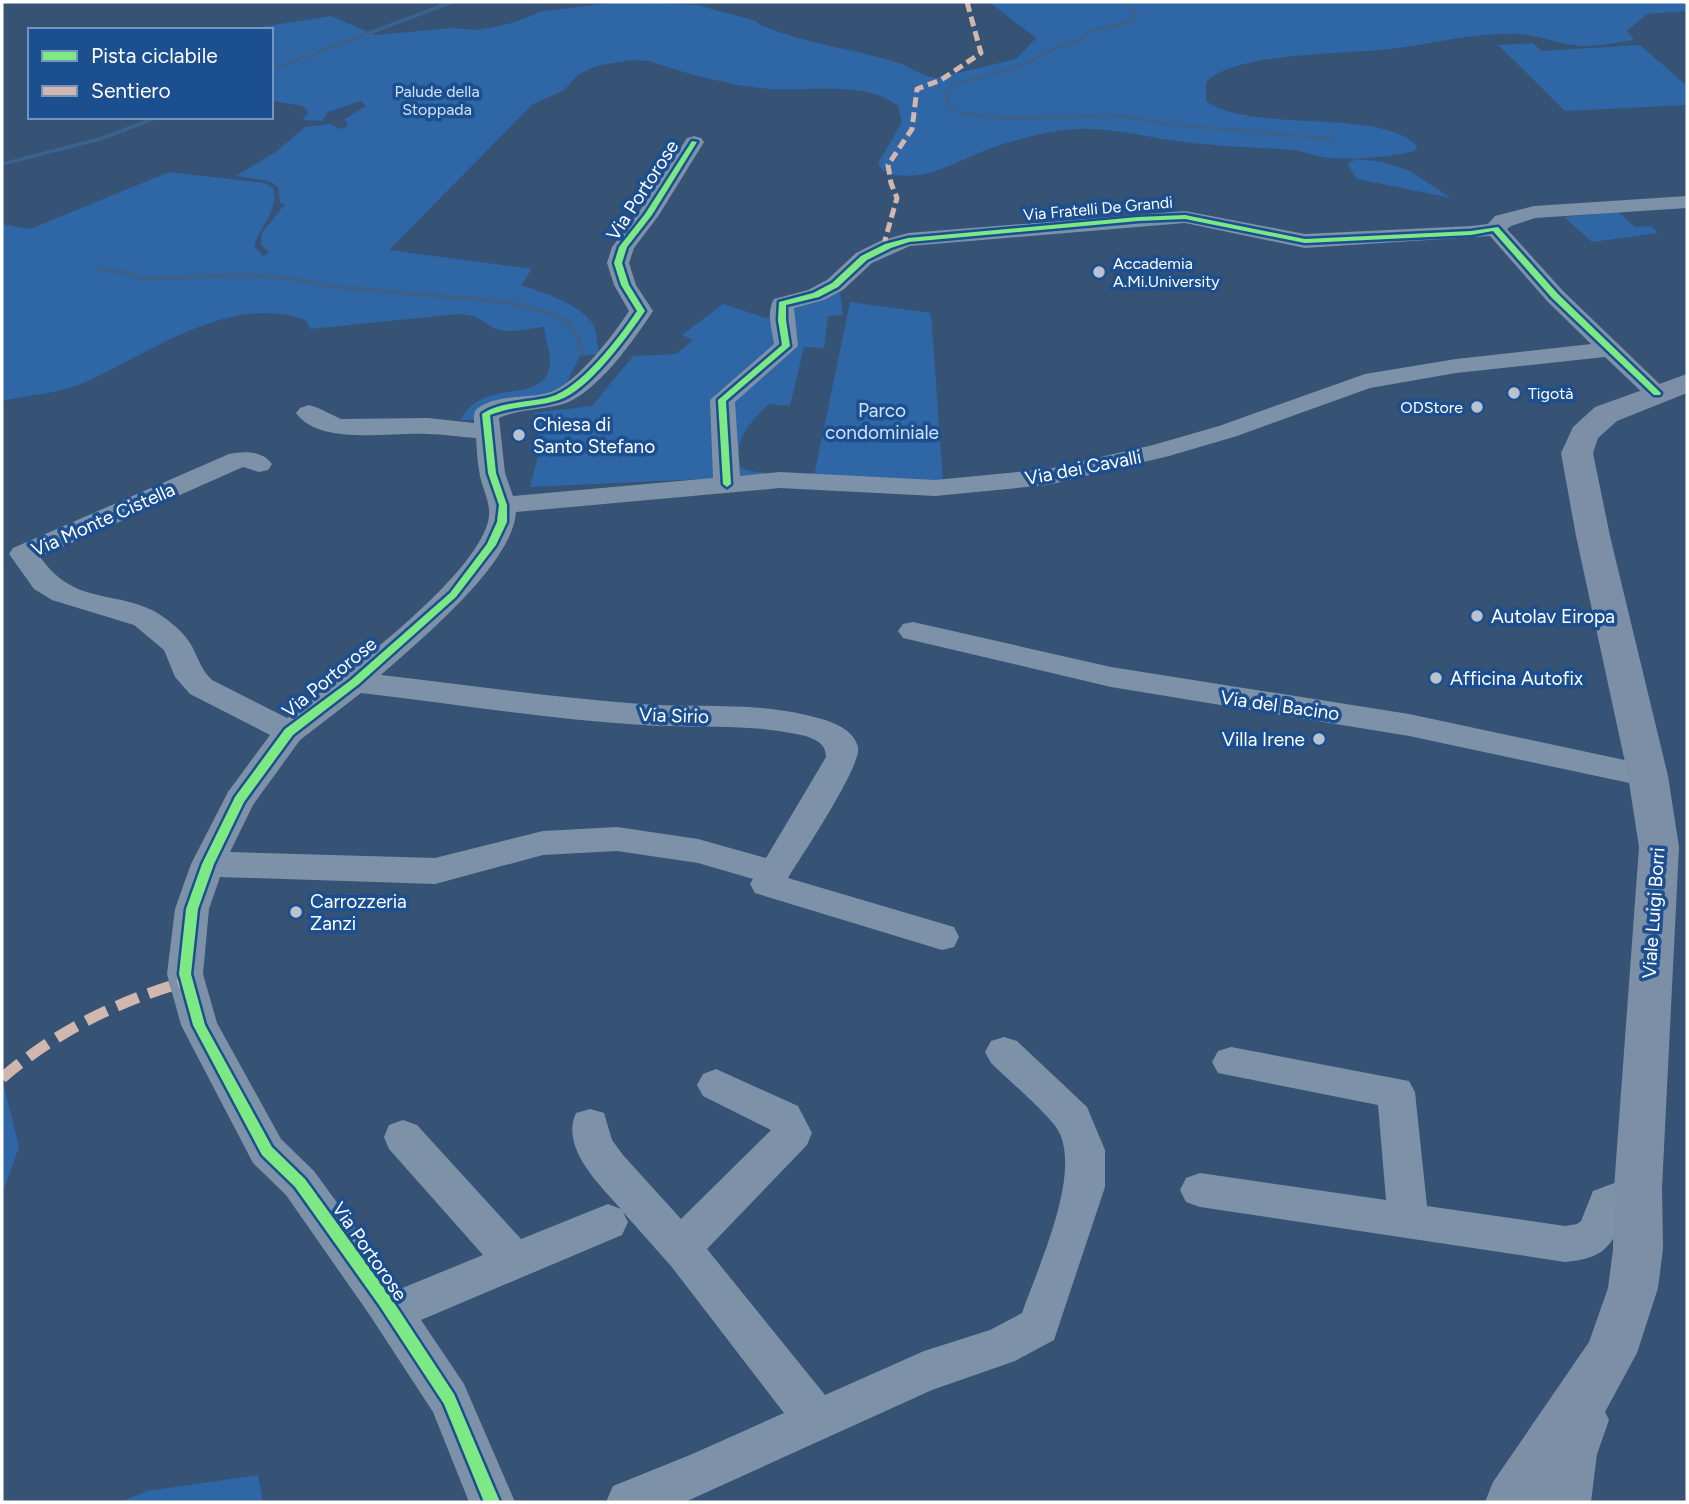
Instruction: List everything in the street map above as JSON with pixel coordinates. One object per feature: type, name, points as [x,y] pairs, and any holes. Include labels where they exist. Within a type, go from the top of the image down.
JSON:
[{"type":"main road","name":"Viale Luigi Borri","points":[[1513,1502],[1611,1353],[1633,1288],[1638,1249],[1638,1195],[1649,972],[1659,878],[1659,847],[1648,776],[1593,536],[1577,453],[1584,434],[1606,414],[1672,388]]},
{"type":"main road","name":"Viale Luigi Borri","points":[[1563,1502],[1570,1454],[1593,1384]]},
{"type":"street","name":"Via Portorose","points":[[487,432],[486,414],[498,408],[529,405],[565,396],[578,389],[634,323],[641,311],[625,285],[618,263],[623,247],[648,215],[694,142]]},
{"type":"street","points":[[1672,388],[1608,349],[1555,296],[1495,229],[1503,221],[1534,212],[1687,202]]},
{"type":"street","name":"Via Fratelli De Grandi","points":[[727,484],[722,400],[786,346],[782,304],[816,295],[835,285],[864,258],[888,246],[908,240],[1185,217],[1305,241],[1471,233],[1495,229]]},
{"type":"street","name":"Via dei Cavalli","points":[[503,505],[780,480],[935,488],[1048,477],[1160,451],[1228,431],[1309,399],[1365,381],[1456,366],[1608,349]]},
{"type":"street","points":[[309,413],[327,424],[341,427],[428,426],[487,432],[492,473],[503,505]]},
{"type":"street","name":"Via Monte Cistella","points":[[258,464],[248,459],[238,460],[23,554],[44,583],[62,594],[144,618],[177,645],[190,677],[201,687],[289,732]]},
{"type":"street","name":"Via Portorose","points":[[492,1502],[449,1399],[392,1312],[300,1183],[267,1151],[199,1025],[185,974],[192,909],[208,864],[239,800],[289,732],[355,682],[453,595],[491,545],[502,522],[503,505]]},
{"type":"street","name":"Via del Bacino","points":[[913,631],[1111,677],[1409,725],[1648,776]]},
{"type":"street","name":"Via Sirio","points":[[355,682],[642,715],[758,717],[806,725],[834,736],[842,746],[842,757],[773,872]]},
{"type":"street","points":[[208,864],[435,871],[543,843],[617,839],[698,851],[773,872],[766,884],[942,937]]},
{"type":"street","points":[[629,1502],[700,1474],[924,1372],[1000,1347],[1039,1326],[1085,1187],[1086,1150],[1073,1119],[1004,1052]]},
{"type":"street","points":[[1231,1062],[1396,1092],[1408,1222]]},
{"type":"street","points":[[685,1253],[690,1237],[793,1133],[784,1117],[716,1085]]},
{"type":"street","points":[[590,1125],[594,1145],[609,1167],[685,1253],[817,1420]]},
{"type":"street","points":[[403,1137],[514,1261]]},
{"type":"street","points":[[1200,1190],[1565,1244],[1587,1242],[1594,1237],[1607,1203],[1638,1195]]},
{"type":"street","name":"Via Portorose","points":[[392,1312],[608,1222]]},
{"type":"street","name":"Via Portorose","points":[[463,1435],[472,1502]]},
{"type":"green space","name":"Palude della Stoppada","points":[[620,2],[697,5],[756,21],[793,37],[896,62],[936,78],[1016,59],[1036,38],[989,2],[1687,2],[1687,11],[1647,14],[1627,31],[1634,40],[1577,46],[1527,35],[1486,35],[1391,49],[1264,60],[1239,65],[1219,73],[1206,83],[1206,101],[1227,111],[1253,116],[1376,127],[1400,134],[1417,146],[1415,151],[1362,158],[1321,157],[1294,150],[1206,145],[1115,131],[1077,129],[1014,141],[926,174],[897,175],[883,171],[878,163],[902,122],[898,106],[868,92],[746,86],[704,78],[649,61],[632,60],[596,66],[578,75],[563,91],[533,104],[389,250],[532,269],[521,285],[572,306],[589,319],[595,329],[599,354],[580,356],[561,394],[476,420],[461,420],[470,407],[483,399],[537,385],[546,377],[550,360],[544,327],[505,331],[475,317],[459,314],[310,329],[306,320],[277,313],[248,314],[219,320],[190,330],[81,384],[2,401],[2,224],[30,229],[169,172],[264,183],[273,188],[274,203],[254,246],[263,256],[269,253],[261,244],[262,233],[285,204],[280,203],[278,187],[269,181],[236,176],[277,151],[305,127],[331,124],[340,129],[348,126],[345,119],[366,106],[361,101],[328,112],[322,121],[303,120],[308,112],[303,106],[273,101],[273,28],[254,28],[331,16],[375,35],[453,28],[478,30],[512,23],[543,11]]},
{"type":"green space","points":[[1533,43],[1541,51],[1640,45],[1687,86],[1687,105],[1565,111],[1498,45]]},
{"type":"green space","points":[[1357,159],[1383,162],[1410,171],[1451,198],[1357,179],[1347,164]]},
{"type":"green space","points":[[1618,212],[1635,227],[1651,226],[1658,233],[1592,242],[1564,217]]},
{"type":"green space","points":[[828,293],[840,293],[843,315],[828,316],[824,348],[804,347],[790,406],[769,404],[750,424],[739,447],[740,466],[748,471],[778,474],[735,477],[726,401],[789,347],[786,309]]},
{"type":"green space","name":"Parco condominiale","points":[[850,302],[931,313],[943,481],[814,476]]},
{"type":"green space","points":[[723,304],[766,318],[778,310],[782,346],[727,391],[724,478],[530,487],[541,445],[534,413],[592,406],[633,356],[676,354],[693,340],[682,335]]},
{"type":"green space","points":[[2,1078],[19,1147],[2,1195]]},
{"type":"green space","points":[[258,1475],[263,1502],[121,1502],[147,1491]]},
{"type":"waterway","points":[[273,69],[452,2]]},
{"type":"waterway","points":[[1126,2],[1136,14],[1132,21],[1087,33],[1078,42],[1057,46],[1028,64],[954,85],[946,94],[948,105],[957,113],[1006,118],[1121,116],[1178,125],[1333,139]]},
{"type":"waterway","points":[[2,164],[100,139],[153,119]]},
{"type":"waterway","points":[[100,270],[130,273],[140,279],[240,275],[280,277],[336,287],[506,302],[548,313],[567,322],[578,338],[582,353]]},
{"type":"marked path","points":[[888,246],[885,240],[897,198],[888,173],[888,165],[912,129],[917,89],[941,80],[981,53],[967,2]]},
{"type":"marked path","points":[[2,1078],[44,1044],[88,1018],[135,997],[187,981]]},
{"type":"cycle path","points":[[492,1502],[449,1399],[384,1300],[300,1183],[267,1151],[199,1025],[185,974],[192,909],[208,864],[239,800],[289,732],[355,682],[453,595],[491,545],[502,522],[503,505],[492,473],[486,414],[565,395],[593,370],[627,330],[641,311],[625,285],[618,263],[623,247],[648,215],[694,142]]},
{"type":"cycle path","points":[[727,484],[722,400],[786,346],[782,304],[816,295],[835,285],[864,258],[908,240],[1185,217],[1305,241],[1471,233],[1495,229],[1555,296],[1657,393]]},
{"type":"place","name":"Accademia A.Mi.University","points":[[1099,272]]},
{"type":"place","name":"Tigotà","points":[[1514,393]]},
{"type":"place","name":"ODStore","points":[[1477,407]]},
{"type":"place","name":"Chiesa di Santo Stefano","points":[[519,435]]},
{"type":"place","name":"Autolav Eiropa","points":[[1477,616]]},
{"type":"place","name":"Afficina Autofix","points":[[1436,678]]},
{"type":"place","name":"Villa Irene","points":[[1319,739]]},
{"type":"place","name":"Carrozzeria Zanzi","points":[[296,912]]}]
